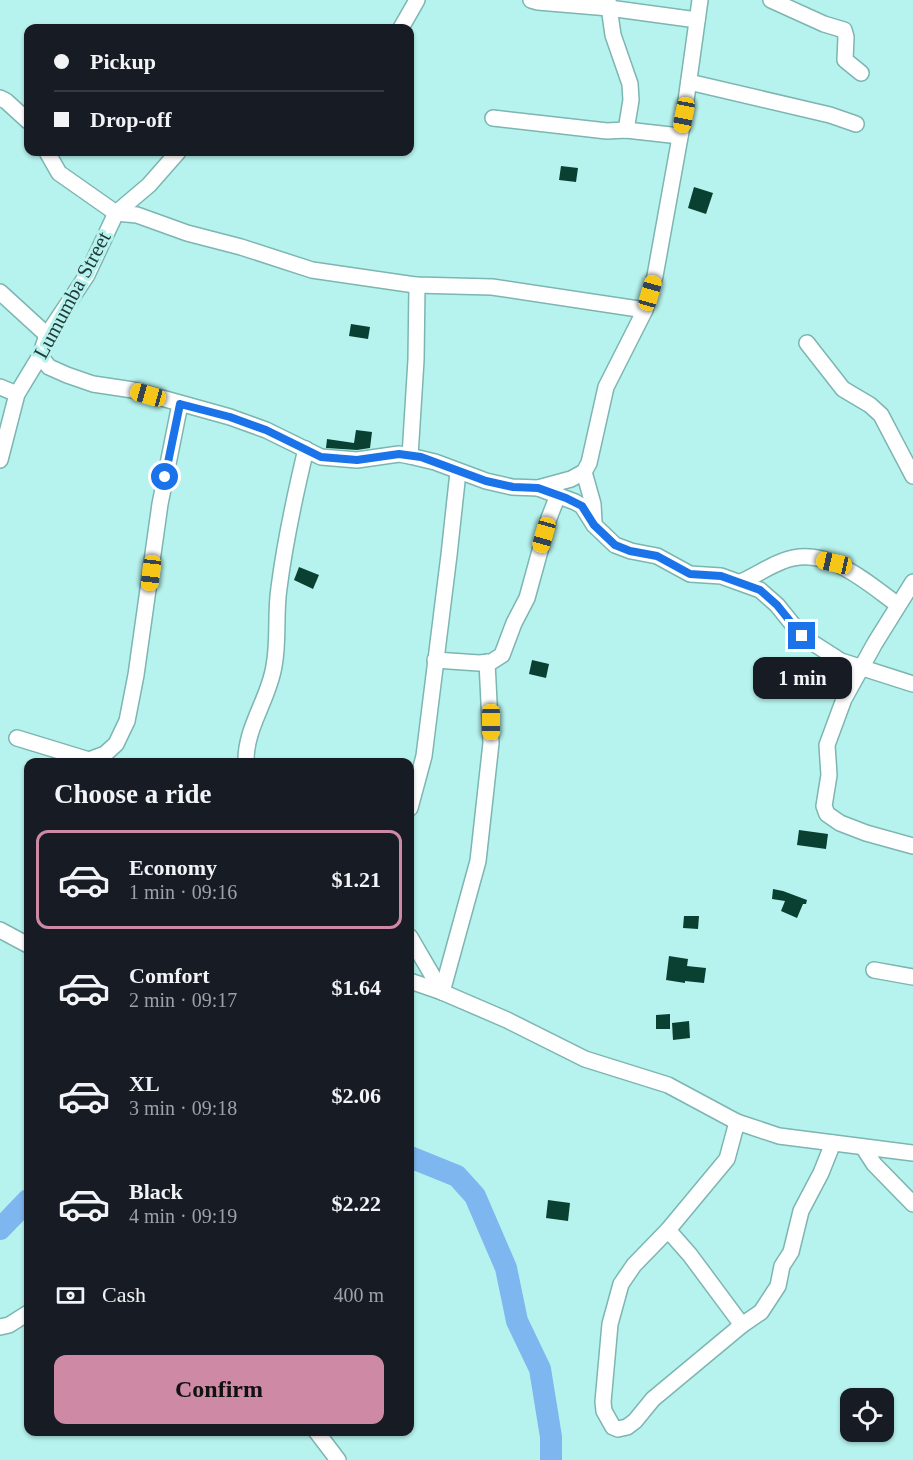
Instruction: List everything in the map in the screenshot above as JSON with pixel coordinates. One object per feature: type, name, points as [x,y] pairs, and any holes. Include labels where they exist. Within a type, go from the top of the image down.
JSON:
[{"type":"street","points":[[403,24],[417,0]]},
{"type":"street","points":[[531,0],[608,4],[697,20]]},
{"type":"street","points":[[538,488],[571,479],[584,472],[589,463],[606,387],[645,310],[655,276],[680,136],[700,0]]},
{"type":"street","points":[[771,0],[844,30],[845,60],[861,73]]},
{"type":"street","points":[[608,4],[613,35],[630,84],[631,100],[626,130]]},
{"type":"street","points":[[689,82],[830,115],[856,124]]},
{"type":"street","points":[[0,98],[24,117]]},
{"type":"street","points":[[493,118],[607,131],[626,130],[680,136]]},
{"type":"street","points":[[49,156],[59,173],[116,213],[137,215],[187,233],[241,247],[312,270],[417,285],[492,287],[645,310]]},
{"type":"street","name":"Lumumba Street","points":[[0,460],[17,394],[40,356],[47,335],[87,275],[116,213],[150,185],[175,156]]},
{"type":"street","points":[[410,456],[416,360],[417,285]]},
{"type":"street","points":[[0,292],[47,335]]},
{"type":"street","points":[[807,344],[843,389],[870,405],[881,415],[913,476]]},
{"type":"street","points":[[40,356],[50,367],[67,375],[93,384],[133,390],[230,417],[266,430],[321,457],[357,460],[399,454],[435,462],[458,472],[513,487],[538,488],[558,495],[582,506],[594,525],[615,545],[630,551],[657,556],[690,574],[721,576],[760,590],[777,605],[802,636],[841,662],[860,672],[913,684]]},
{"type":"street","points":[[0,387],[17,394]]},
{"type":"street","points":[[94,758],[105,754],[116,744],[127,721],[136,675],[160,504],[180,404]]},
{"type":"street","points":[[246,758],[251,732],[274,668],[278,589],[290,519],[306,449]]},
{"type":"street","points":[[414,793],[424,756],[458,472]]},
{"type":"street","points":[[584,472],[593,504],[594,525]]},
{"type":"street","points":[[435,660],[487,662],[502,655],[514,623],[527,598],[549,518],[558,495]]},
{"type":"street","points":[[741,582],[783,561],[808,558],[844,567],[898,605]]},
{"type":"street","points":[[913,582],[844,699],[827,745],[829,775],[824,806],[827,814],[840,823],[913,846]]},
{"type":"street","points":[[442,992],[478,861],[491,743],[487,662]]},
{"type":"street","points":[[787,674],[860,672]]},
{"type":"street","points":[[16,738],[82,758]]},
{"type":"street","points":[[0,930],[24,943]]},
{"type":"street","points":[[414,944],[442,992]]},
{"type":"street","points":[[874,970],[913,977]]},
{"type":"street","points":[[414,982],[507,1020],[585,1059],[668,1085],[736,1122],[779,1136],[913,1153]]},
{"type":"street","points":[[736,1122],[727,1159],[668,1230],[627,1273],[615,1299],[610,1324],[603,1402],[604,1412],[610,1424],[618,1430],[631,1425],[653,1399],[761,1312],[778,1286],[782,1266],[791,1252],[801,1211],[821,1173],[833,1143]]},
{"type":"street","points":[[863,1147],[874,1164],[913,1204]]},
{"type":"street","points":[[668,1230],[690,1255],[742,1325]]},
{"type":"street","points":[[0,1327],[9,1325],[24,1316]]},
{"type":"street","points":[[320,1436],[338,1460]]},
{"type":"building","points":[[561,166],[578,168],[576,182],[559,180]]},
{"type":"building","points":[[694,187],[713,193],[706,214],[688,208]]},
{"type":"building","points":[[351,324],[370,327],[368,339],[349,336]]},
{"type":"building","points":[[356,430],[372,432],[370,448],[357,450],[326,448],[327,439],[354,443]]},
{"type":"building","points":[[299,567],[319,575],[313,589],[294,580]]},
{"type":"building","points":[[532,660],[549,664],[546,678],[529,674]]},
{"type":"building","points":[[799,830],[828,834],[826,849],[797,845]]},
{"type":"building","points":[[773,889],[807,900],[797,918],[781,911],[785,901],[772,899]]},
{"type":"building","points":[[684,916],[699,916],[698,929],[683,928]]},
{"type":"building","points":[[669,956],[688,959],[687,966],[706,968],[704,983],[666,980]]},
{"type":"building","points":[[670,1014],[670,1029],[656,1029],[656,1015]]},
{"type":"building","points":[[689,1021],[690,1038],[673,1040],[672,1023]]},
{"type":"building","points":[[548,1200],[570,1203],[568,1221],[546,1218]]},
{"type":"waterway","points":[[414,1159],[457,1176],[475,1196],[506,1268],[517,1321],[540,1369],[551,1437],[551,1460]]},
{"type":"waterway","points":[[0,1229],[24,1204]]},
{"type":"route","points":[[165,477],[180,404],[230,417],[266,430],[321,457],[357,460],[399,454],[421,457],[486,481],[513,487],[538,488],[575,502],[582,506],[594,525],[615,545],[630,551],[657,556],[690,574],[721,576],[760,590],[777,605],[802,636]]}]
